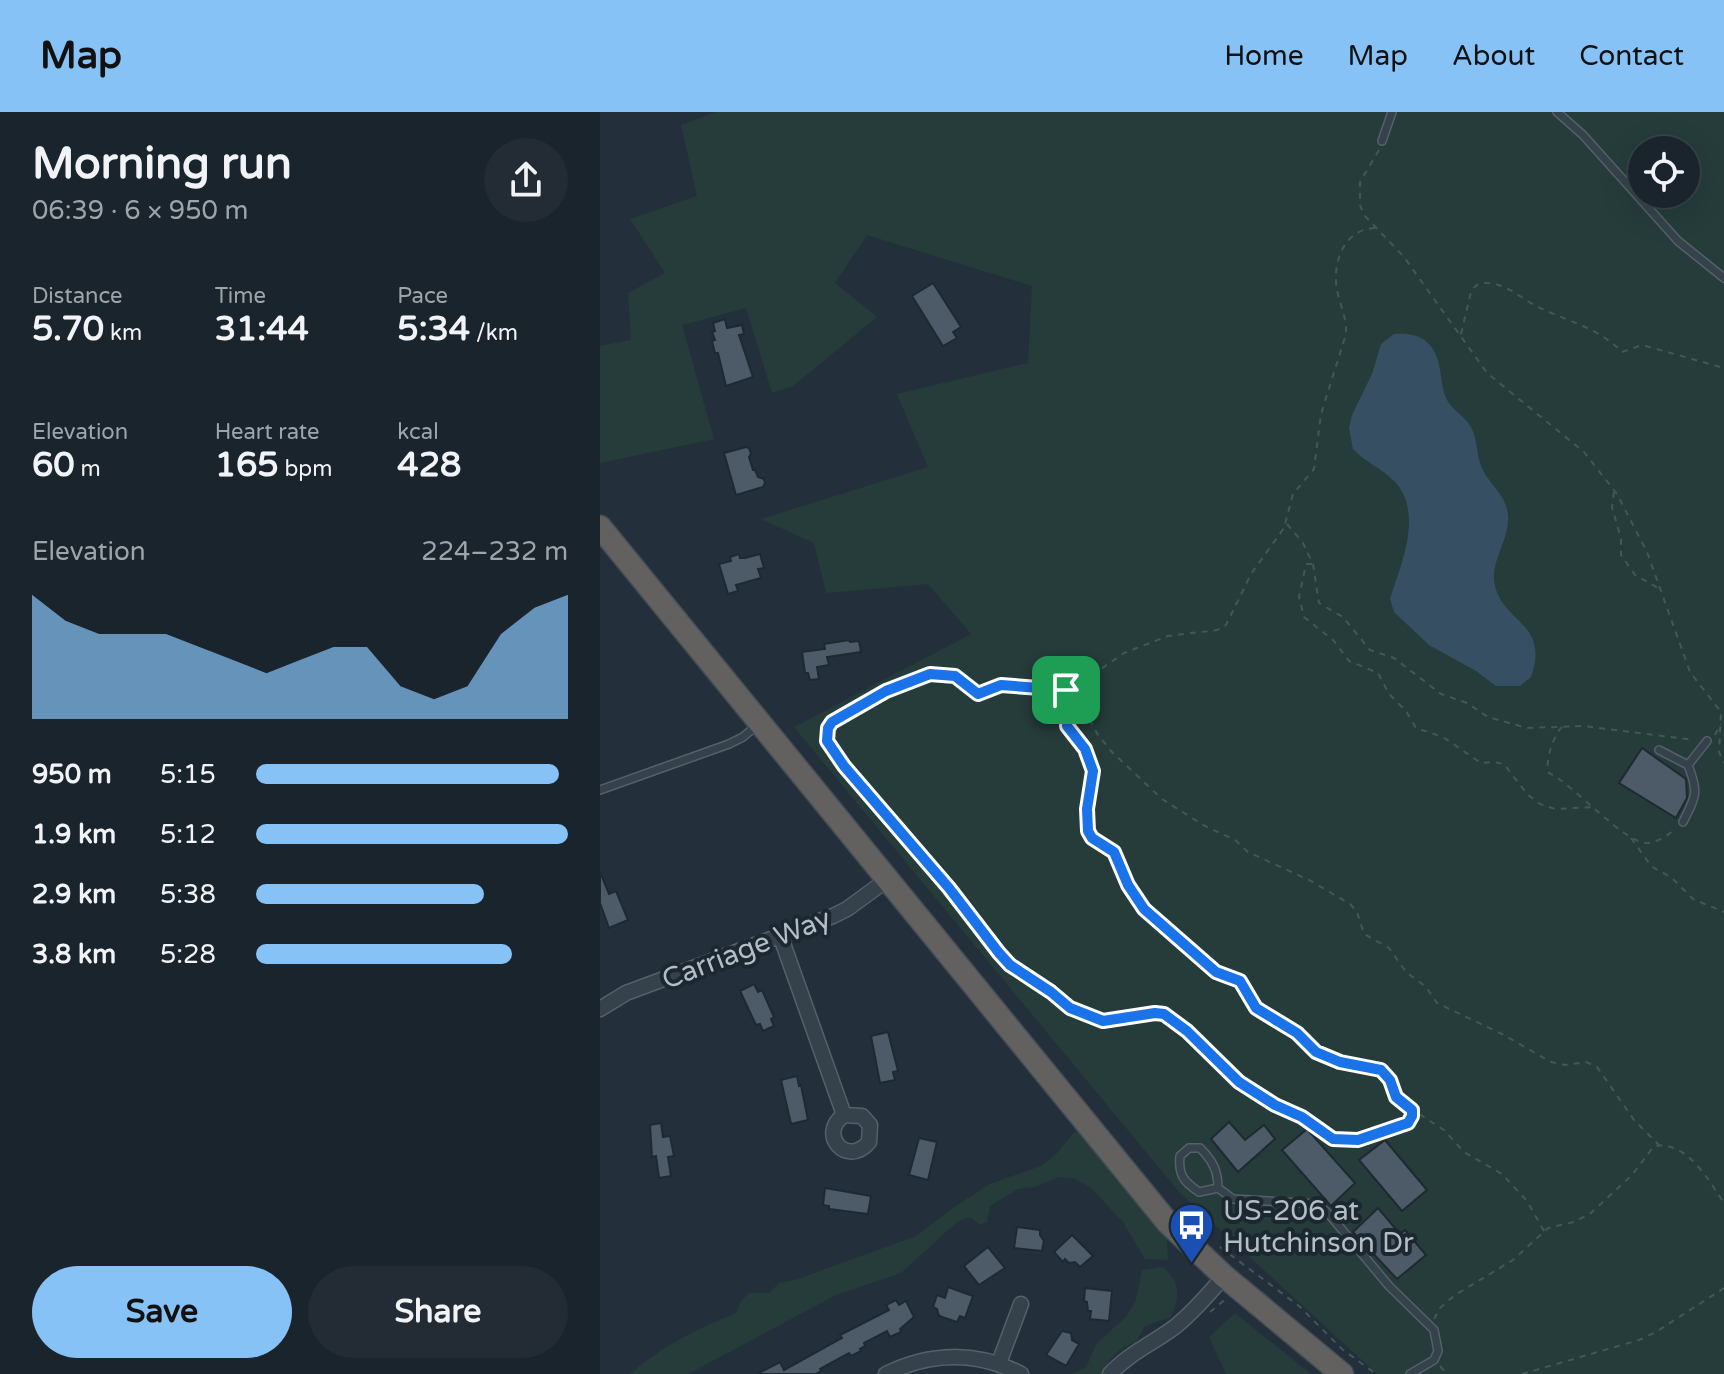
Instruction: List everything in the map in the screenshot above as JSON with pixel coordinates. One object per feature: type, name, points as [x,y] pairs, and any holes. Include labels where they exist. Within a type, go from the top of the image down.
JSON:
[{"type":"highway","points":[[600,527],[1168,1223],[1216,1269],[1342,1374]]},
{"type":"street","name":"Carriage Way","points":[[600,1009],[626,993],[847,909],[888,879]]},
{"type":"street","points":[[780,935],[844,1115]]},
{"type":"street","points":[[1110,1374],[1133,1353],[1175,1327],[1201,1304],[1216,1269]]},
{"type":"street","points":[[999,1363],[1021,1304]]},
{"type":"street","points":[[886,1374],[908,1363],[945,1357],[982,1359],[1021,1374]]},
{"type":"lane","points":[[1382,141],[1392,112]]},
{"type":"lane","points":[[1557,112],[1593,146],[1678,241],[1724,278]]},
{"type":"lane","points":[[600,790],[729,744],[761,722]]},
{"type":"lane","points":[[1688,765],[1707,741]]},
{"type":"lane","points":[[1659,750],[1688,765],[1695,783],[1697,795],[1683,822]]},
{"type":"lane","points":[[1218,1188],[1218,1176],[1212,1160],[1200,1148],[1189,1148],[1180,1156],[1179,1168],[1184,1181],[1199,1192],[1218,1188],[1233,1199],[1317,1204],[1328,1213],[1389,1286],[1434,1330],[1438,1351],[1434,1360],[1410,1374]]},
{"type":"path","points":[[1382,141],[1360,182],[1359,194],[1364,215],[1404,257],[1487,373],[1584,452],[1614,491],[1647,552],[1690,672],[1716,703],[1723,719],[1718,745],[1724,763]]},
{"type":"path","points":[[1375,228],[1365,228],[1350,236],[1340,258],[1336,283],[1346,320],[1346,334],[1321,414],[1316,462],[1293,494],[1287,520],[1288,528],[1299,538],[1313,564],[1319,603],[1343,617],[1370,650],[1394,658],[1441,694],[1467,703],[1488,717],[1527,728],[1607,728],[1642,735],[1707,741],[1716,735],[1723,719]]},
{"type":"path","points":[[1461,335],[1471,292],[1485,282],[1585,326],[1622,352],[1646,346],[1724,368]]},
{"type":"path","points":[[1614,491],[1612,507],[1621,539],[1621,555],[1635,575],[1661,590]]},
{"type":"path","points":[[1287,520],[1251,574],[1226,625],[1217,630],[1168,636],[1124,653],[1066,690],[1001,685],[978,694],[955,676],[930,674],[886,691],[832,722],[827,741],[844,766],[949,888],[999,953],[1010,965],[1070,1008],[1103,1021],[1164,1014],[1187,1031],[1239,1082],[1275,1105],[1302,1117],[1333,1139],[1358,1140],[1400,1127],[1411,1120],[1412,1110]]},
{"type":"path","points":[[1313,564],[1306,564],[1301,584],[1300,607],[1304,617],[1334,641],[1349,661],[1378,673],[1389,694],[1406,711],[1416,728],[1443,737],[1476,762],[1504,764],[1527,794],[1547,807],[1593,807]]},
{"type":"path","points":[[1066,690],[1071,713],[1067,726],[1085,749],[1093,771],[1087,809],[1088,831],[1092,838],[1114,852],[1128,885],[1144,909],[1216,972],[1240,981],[1256,1008],[1297,1033],[1316,1052],[1340,1062],[1381,1070],[1390,1080],[1396,1097],[1444,1130],[1464,1152],[1502,1174],[1527,1201],[1544,1231]]},
{"type":"path","points":[[1071,713],[1085,712],[1112,752],[1171,806],[1235,840],[1248,852],[1311,881],[1350,904],[1355,908],[1364,934],[1389,948],[1406,972],[1426,987],[1437,1003],[1551,1062],[1566,1065],[1586,1062],[1597,1067],[1634,1120],[1659,1145],[1698,1165],[1724,1202]]},
{"type":"path","points":[[1563,726],[1556,733],[1546,770],[1569,785],[1630,837],[1651,866],[1672,878],[1693,899],[1724,912]]},
{"type":"path","points":[[1630,837],[1647,843],[1656,841],[1683,822]]},
{"type":"path","points":[[1426,1324],[1455,1295],[1513,1260],[1544,1231],[1591,1213],[1624,1184],[1654,1146],[1659,1145]]},
{"type":"path","points":[[1216,1269],[1221,1246],[1299,1306],[1342,1349],[1376,1374]]},
{"type":"path","points":[[1522,1374],[1639,1340],[1724,1288]]},
{"type":"green space","points":[[716,112],[1724,112],[1724,1374],[1377,1374],[1180,1193],[794,727],[971,634],[928,584],[826,593],[814,543],[761,519],[928,467],[897,394],[1028,363],[1032,286],[867,235],[835,283],[877,317],[793,386],[772,393],[746,308],[682,325],[714,439],[600,463],[600,346],[631,340],[628,293],[665,273],[630,219],[697,196],[681,125]]},
{"type":"green space","points":[[1078,1128],[1167,1239],[1168,1260],[1145,1259],[1123,1222],[1090,1187],[1073,1178],[1059,1177],[1035,1187],[1018,1189],[990,1206],[987,1222],[980,1225],[970,1217],[958,1221],[901,1273],[836,1295],[688,1374],[630,1374],[680,1339],[736,1313],[749,1293],[769,1293],[779,1283],[916,1236],[990,1184],[1041,1166]]},
{"type":"green space","points":[[1163,1267],[1177,1290],[1171,1317],[1145,1326],[1136,1342],[1122,1348],[1110,1359],[1102,1374],[1072,1374],[1086,1367],[1097,1343],[1126,1317],[1136,1300],[1142,1270]]},
{"type":"green space","points":[[1235,1313],[1311,1374],[1226,1374],[1209,1337]]},
{"type":"water","points":[[1394,334],[1416,336],[1433,349],[1447,400],[1471,427],[1482,468],[1507,508],[1508,524],[1494,577],[1500,598],[1524,626],[1535,646],[1531,677],[1520,686],[1496,686],[1429,645],[1394,612],[1390,599],[1408,538],[1408,507],[1403,493],[1393,480],[1353,449],[1349,428],[1381,344]]},
{"type":"building","points":[[933,283],[961,327],[953,332],[957,338],[943,346],[912,296]]},
{"type":"building","points":[[725,319],[727,328],[742,325],[744,334],[739,335],[753,377],[726,386],[712,341],[715,340],[713,323]]},
{"type":"building","points":[[746,447],[751,454],[753,470],[765,483],[763,487],[736,495],[724,453]]},
{"type":"building","points":[[739,554],[740,558],[745,558],[760,554],[764,568],[758,569],[761,578],[736,585],[738,591],[728,594],[719,564],[731,561],[730,557]]},
{"type":"building","points":[[859,641],[861,652],[827,657],[829,665],[817,667],[819,679],[810,680],[808,673],[805,673],[802,652],[825,649],[824,644]]},
{"type":"building","points":[[1642,748],[1686,779],[1687,798],[1676,818],[1619,783]]},
{"type":"building","points":[[600,872],[609,894],[616,891],[628,920],[609,928],[600,903]]},
{"type":"building","points":[[754,984],[758,992],[762,990],[774,1017],[771,1019],[774,1026],[763,1031],[760,1024],[756,1025],[740,991]]},
{"type":"building","points":[[888,1032],[898,1071],[893,1072],[895,1080],[880,1083],[871,1036]]},
{"type":"building","points":[[797,1076],[808,1120],[791,1124],[781,1080]]},
{"type":"building","points":[[1229,1122],[1245,1140],[1264,1125],[1275,1139],[1238,1172],[1211,1139]]},
{"type":"building","points":[[661,1123],[663,1137],[670,1136],[674,1156],[668,1157],[671,1176],[659,1178],[656,1156],[652,1157],[650,1125]]},
{"type":"building","points":[[1307,1129],[1355,1183],[1331,1206],[1282,1150]]},
{"type":"building","points":[[919,1138],[937,1142],[928,1180],[909,1175]]},
{"type":"building","points":[[1385,1140],[1427,1190],[1402,1211],[1359,1160]]},
{"type":"building","points":[[825,1188],[871,1196],[868,1214],[829,1209],[829,1206],[823,1205]]},
{"type":"building","points":[[1378,1208],[1400,1234],[1405,1230],[1426,1255],[1397,1279],[1353,1232]]},
{"type":"building","points":[[1017,1227],[1040,1230],[1044,1241],[1042,1251],[1014,1248]]},
{"type":"building","points":[[1072,1235],[1093,1256],[1080,1267],[1065,1259],[1063,1262],[1054,1252]]},
{"type":"building","points":[[988,1247],[1005,1268],[979,1285],[964,1266]]},
{"type":"building","points":[[948,1287],[973,1296],[965,1318],[960,1316],[957,1322],[939,1316],[933,1307],[937,1295],[945,1298]]},
{"type":"building","points":[[1085,1288],[1112,1291],[1109,1321],[1090,1319],[1091,1311],[1088,1311],[1087,1302],[1084,1301]]},
{"type":"building","points":[[896,1300],[899,1305],[906,1301],[914,1317],[900,1329],[901,1332],[890,1337],[887,1331],[864,1343],[861,1351],[851,1356],[849,1353],[816,1374],[757,1374],[780,1362],[784,1370],[842,1338],[840,1335],[889,1310],[886,1305]]},
{"type":"building","points":[[1062,1331],[1071,1333],[1072,1340],[1079,1344],[1066,1366],[1046,1355]]},
{"type":"place","name":"US-206 at Hutchinson Dr","points":[[1192,1265]]},
{"type":"route","points":[[930,674],[955,676],[978,694],[1001,685],[1066,690],[1071,713],[1067,726],[1085,749],[1093,771],[1087,809],[1088,831],[1092,838],[1114,852],[1128,885],[1144,909],[1216,972],[1240,981],[1256,1008],[1297,1033],[1316,1052],[1328,1059],[1374,1067],[1387,1074],[1396,1097],[1412,1110],[1408,1123],[1358,1140],[1333,1139],[1302,1117],[1275,1105],[1239,1082],[1187,1031],[1164,1014],[1103,1021],[1070,1008],[1010,965],[999,953],[949,888],[844,766],[827,741],[826,735],[832,722],[886,691],[930,674]]}]
